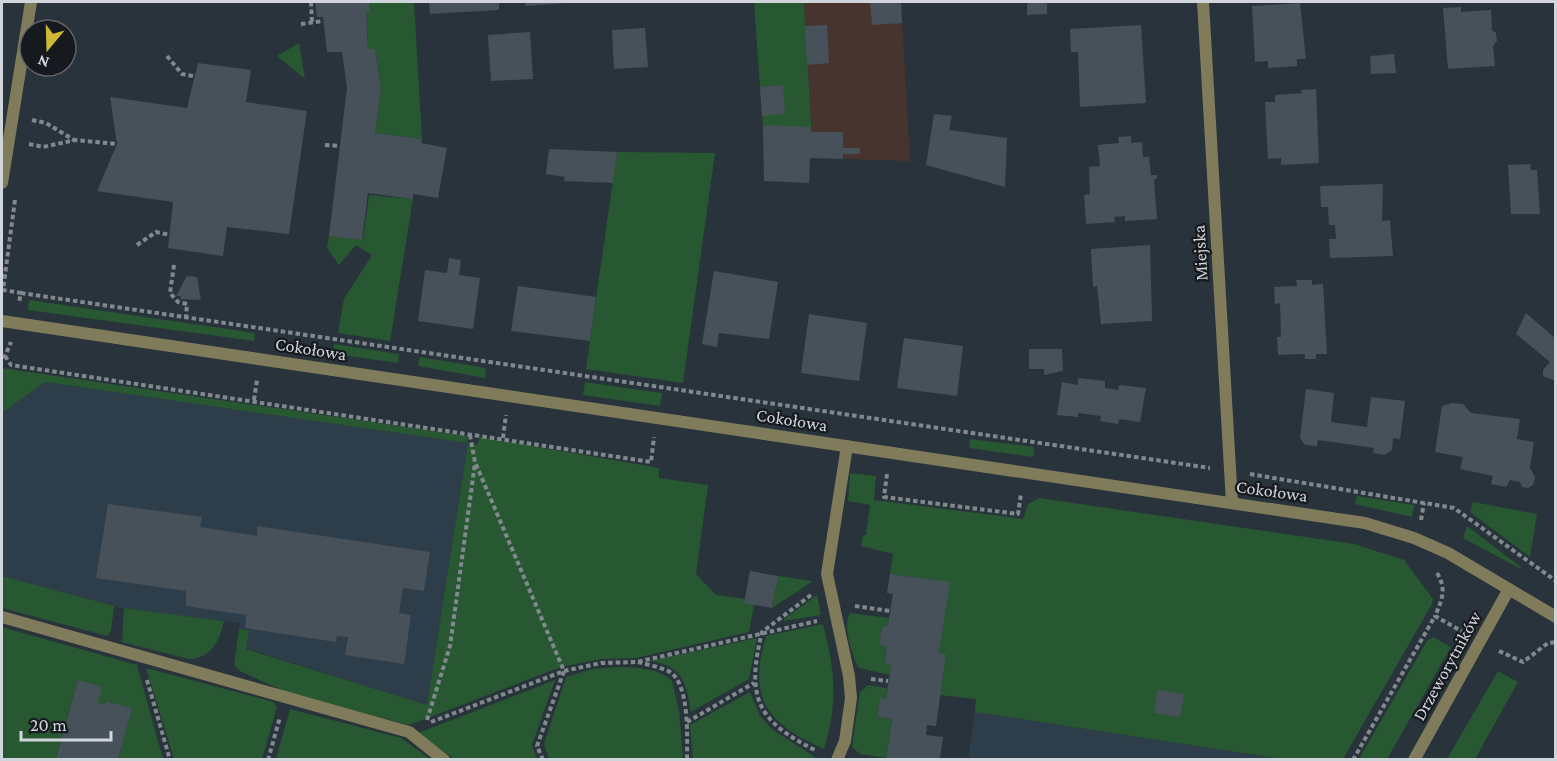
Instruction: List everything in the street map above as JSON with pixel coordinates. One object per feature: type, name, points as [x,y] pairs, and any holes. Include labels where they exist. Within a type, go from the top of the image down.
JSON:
[{"type":"street","points":[[2,183],[31,2]]},
{"type":"street","name":"Miejska","points":[[1203,2],[1232,503]]},
{"type":"street","name":"Cokołowa","points":[[2,321],[1365,523],[1414,538],[1467,562],[1556,617]]},
{"type":"street","points":[[838,759],[845,741],[851,698],[849,676],[827,584],[847,446]]},
{"type":"street","name":"Drzeworytników","points":[[1414,759],[1482,642],[1509,589]]},
{"type":"street","points":[[2,617],[284,699],[409,732],[444,759]]},
{"type":"path","points":[[311,2],[312,22]]},
{"type":"path","points":[[301,24],[323,21]]},
{"type":"path","points":[[168,56],[182,74],[193,76]]},
{"type":"path","points":[[26,128],[28,120],[46,123],[75,140]]},
{"type":"path","points":[[23,143],[43,147],[75,140],[117,144]]},
{"type":"path","points":[[325,145],[340,146]]},
{"type":"path","points":[[17,188],[3,290],[1231,471],[1454,508],[1556,581]]},
{"type":"path","points":[[137,245],[156,232],[170,235]]},
{"type":"path","points":[[174,265],[170,293],[178,302],[187,304],[186,317]]},
{"type":"path","points":[[21,292],[15,324],[3,356],[11,365],[651,462],[654,436],[665,438]]},
{"type":"path","points":[[470,435],[475,462],[564,671],[537,746],[543,759]]},
{"type":"path","points":[[475,462],[450,646],[426,724],[564,671],[601,663],[637,662],[836,617]]},
{"type":"path","points":[[843,466],[887,472],[884,497],[1018,514],[1022,489]]},
{"type":"path","points":[[1414,538],[1424,503]]},
{"type":"path","points":[[1353,759],[1435,616],[1443,596],[1443,583],[1435,570]]},
{"type":"path","points":[[827,584],[762,632],[754,683],[758,703],[770,720],[802,744],[838,759]]},
{"type":"path","points":[[832,603],[890,611]]},
{"type":"path","points":[[1435,616],[1523,662],[1548,643],[1556,642]]},
{"type":"path","points":[[140,658],[170,759]]},
{"type":"path","points":[[637,662],[671,673],[682,690],[687,722],[687,759]]},
{"type":"path","points":[[687,722],[754,683]]},
{"type":"path","points":[[268,759],[284,699]]},
{"type":"shaded area","points":[[804,2],[901,2],[910,161],[813,158]]},
{"type":"shaded area","points":[[45,382],[468,443],[427,706],[245,648],[249,630],[239,629],[240,623],[101,605],[2,576],[2,413]]},
{"type":"shaded area","points":[[975,712],[1281,759],[968,759]]},
{"type":"green space","points":[[369,2],[414,2],[422,139],[375,133],[381,89],[375,49],[368,49],[366,12],[370,12]]},
{"type":"green space","points":[[754,2],[804,2],[813,158],[765,156]]},
{"type":"green space","points":[[299,43],[305,79],[277,56]]},
{"type":"green space","points":[[617,152],[715,153],[683,383],[586,369]]},
{"type":"green space","points":[[369,195],[413,199],[390,341],[338,333],[344,299],[372,255],[356,245],[339,265],[327,248],[329,235],[363,239]]},
{"type":"green space","points":[[29,300],[255,333],[254,341],[28,310]]},
{"type":"green space","points":[[334,344],[399,354],[398,363],[334,354]]},
{"type":"green space","points":[[420,357],[486,368],[485,378],[418,366]]},
{"type":"green space","points":[[2,368],[467,436],[468,443],[45,382],[2,413]]},
{"type":"green space","points":[[585,382],[662,393],[660,406],[583,395]]},
{"type":"green space","points":[[480,437],[659,468],[659,478],[708,485],[696,574],[716,595],[745,599],[754,605],[749,632],[636,658],[601,659],[561,667],[409,725],[288,693],[240,671],[234,665],[239,629],[249,630],[246,649],[427,705],[468,443],[477,445]]},
{"type":"green space","points":[[970,439],[1034,447],[1033,457],[969,448]]},
{"type":"green space","points":[[850,473],[876,476],[874,500],[1023,519],[1028,504],[1039,498],[1354,544],[1404,560],[1433,599],[1432,604],[1343,759],[1281,759],[975,712],[976,699],[940,695],[946,655],[939,653],[949,583],[890,574],[893,554],[861,546],[863,535],[866,535],[870,505],[848,501]]},
{"type":"green space","points":[[1357,496],[1414,505],[1412,517],[1355,504]]},
{"type":"green space","points":[[1473,502],[1537,514],[1530,557],[1470,512]]},
{"type":"green space","points":[[1467,526],[1522,568],[1463,538]]},
{"type":"green space","points":[[2,576],[114,606],[111,631],[107,636],[2,608]]},
{"type":"green space","points":[[778,576],[813,581],[772,608]]},
{"type":"green space","points":[[817,595],[821,615],[784,621],[784,619]]},
{"type":"green space","points":[[124,608],[224,621],[217,642],[209,652],[189,659],[122,642]]},
{"type":"green space","points":[[850,613],[889,618],[888,627],[882,627],[879,645],[887,646],[885,663],[891,664],[889,675],[859,668],[847,632]]},
{"type":"green space","points":[[823,624],[830,656],[833,686],[831,717],[824,749],[788,730],[776,719],[766,706],[759,676],[766,636]]},
{"type":"green space","points":[[2,627],[137,665],[163,759],[118,759],[131,708],[107,701],[105,705],[98,703],[78,680],[56,759],[2,759]]},
{"type":"green space","points":[[1433,637],[1451,647],[1387,759],[1359,759],[1427,641]]},
{"type":"green space","points":[[757,638],[749,679],[691,712],[681,677],[676,671],[661,663],[649,661]]},
{"type":"green space","points":[[617,667],[654,671],[672,681],[679,710],[683,759],[549,759],[544,744],[566,677],[592,669]]},
{"type":"green space","points":[[146,668],[274,702],[277,707],[262,759],[174,759]]},
{"type":"green space","points":[[1498,671],[1518,682],[1475,759],[1447,759]]},
{"type":"green space","points":[[555,680],[532,745],[537,759],[454,759],[418,733]]},
{"type":"green space","points":[[868,685],[887,688],[886,699],[880,698],[877,717],[892,719],[886,758],[860,754],[852,747],[860,692]]},
{"type":"green space","points":[[750,692],[760,716],[773,730],[818,759],[693,759],[690,725]]},
{"type":"green space","points":[[290,709],[401,738],[430,759],[276,759]]},
{"type":"building","points":[[315,2],[369,2],[370,12],[366,12],[368,49],[375,49],[381,89],[375,133],[422,139],[421,143],[447,148],[438,198],[413,194],[413,199],[368,193],[362,240],[329,236],[347,88],[342,52],[327,52],[323,17],[317,17]]},
{"type":"building","points":[[429,2],[499,2],[499,10],[430,14]]},
{"type":"building","points":[[525,2],[566,2],[566,3],[526,6]]},
{"type":"building","points":[[870,2],[901,2],[902,23],[872,25]]},
{"type":"building","points":[[1047,2],[1047,14],[1027,15],[1027,3]]},
{"type":"building","points":[[1300,3],[1306,59],[1297,59],[1297,66],[1268,68],[1268,61],[1255,62],[1252,6]]},
{"type":"building","points":[[1461,7],[1461,12],[1491,10],[1492,30],[1496,33],[1497,41],[1493,46],[1495,66],[1448,69],[1443,8]]},
{"type":"building","points":[[827,25],[829,63],[807,65],[805,26]]},
{"type":"building","points":[[1141,25],[1146,103],[1080,107],[1078,52],[1071,52],[1070,29]]},
{"type":"building","points":[[645,28],[648,67],[614,69],[612,30]]},
{"type":"building","points":[[530,32],[533,79],[491,81],[488,35]]},
{"type":"building","points":[[1394,54],[1396,73],[1371,74],[1370,56]]},
{"type":"building","points":[[198,63],[251,70],[246,102],[307,111],[289,234],[227,227],[223,256],[168,248],[173,202],[97,191],[117,144],[110,97],[187,108]]},
{"type":"building","points":[[783,85],[785,114],[762,116],[760,87]]},
{"type":"building","points":[[1316,89],[1319,163],[1281,165],[1281,158],[1268,159],[1265,102],[1275,102],[1275,95],[1302,93],[1301,90]]},
{"type":"building","points":[[934,114],[952,116],[949,130],[1007,138],[1005,187],[926,165]]},
{"type":"building","points":[[763,125],[811,127],[811,132],[843,132],[843,148],[860,148],[860,154],[843,154],[843,159],[810,158],[809,183],[764,181]]},
{"type":"building","points":[[1131,136],[1131,143],[1142,142],[1143,157],[1149,157],[1151,175],[1157,175],[1157,179],[1154,179],[1157,219],[1125,221],[1125,216],[1114,217],[1115,222],[1086,224],[1084,195],[1090,194],[1089,167],[1100,166],[1098,145],[1119,143],[1118,137]]},
{"type":"building","points":[[549,149],[617,152],[613,183],[564,181],[565,177],[546,174]]},
{"type":"building","points":[[1530,164],[1531,170],[1537,170],[1540,214],[1511,214],[1508,165]]},
{"type":"building","points":[[1383,184],[1382,221],[1390,220],[1393,256],[1330,258],[1329,239],[1336,239],[1335,225],[1329,225],[1328,207],[1321,207],[1320,186]]},
{"type":"building","points":[[1150,245],[1152,321],[1101,324],[1097,286],[1093,287],[1091,249]]},
{"type":"building","points":[[449,258],[461,260],[459,275],[480,278],[473,329],[418,321],[425,270],[447,273]]},
{"type":"building","points":[[714,271],[778,282],[769,339],[719,333],[717,347],[702,344]]},
{"type":"building","points":[[187,276],[197,277],[201,300],[180,299],[181,296],[176,296]]},
{"type":"building","points":[[1296,280],[1312,280],[1312,285],[1323,284],[1327,354],[1316,354],[1316,359],[1305,359],[1305,354],[1278,355],[1277,337],[1281,337],[1280,303],[1275,304],[1274,287],[1297,286]]},
{"type":"building","points":[[518,286],[596,297],[590,341],[511,331]]},
{"type":"building","points":[[1526,313],[1556,339],[1556,381],[1543,376],[1543,370],[1550,362],[1516,334]]},
{"type":"building","points":[[809,314],[867,323],[859,381],[801,373]]},
{"type":"building","points":[[904,338],[963,346],[957,396],[897,388]]},
{"type":"building","points":[[1029,349],[1062,349],[1063,371],[1044,375],[1044,369],[1029,369]]},
{"type":"building","points":[[1078,378],[1105,381],[1105,388],[1118,390],[1119,385],[1146,388],[1140,422],[1119,419],[1118,424],[1100,421],[1101,416],[1078,413],[1078,417],[1057,415],[1062,382],[1078,385]]},
{"type":"building","points":[[1306,389],[1334,393],[1331,422],[1367,427],[1371,397],[1405,401],[1400,439],[1393,438],[1392,450],[1384,455],[1373,453],[1374,448],[1318,440],[1317,446],[1305,445],[1300,438]]},
{"type":"building","points":[[1452,403],[1463,404],[1471,413],[1520,419],[1517,439],[1534,442],[1530,468],[1535,477],[1533,485],[1528,488],[1522,487],[1520,482],[1510,480],[1506,487],[1491,484],[1493,476],[1460,469],[1463,457],[1435,452],[1442,406]]},
{"type":"building","points":[[108,504],[202,517],[200,527],[257,536],[257,526],[430,552],[424,591],[403,588],[399,613],[411,615],[404,664],[345,655],[348,637],[337,636],[336,642],[245,628],[246,615],[186,606],[186,591],[96,578]]},
{"type":"building","points":[[750,571],[778,576],[772,608],[744,603]]},
{"type":"building","points":[[890,574],[950,582],[939,653],[946,654],[936,726],[927,725],[926,735],[943,737],[940,759],[886,759],[892,719],[877,717],[880,698],[886,699],[891,664],[885,663],[887,646],[879,645],[882,627],[888,627],[893,594],[887,593]]},
{"type":"building","points":[[78,680],[102,687],[98,703],[105,705],[106,701],[132,708],[118,759],[56,759]]},
{"type":"building","points":[[1157,690],[1184,694],[1180,717],[1154,713]]}]
